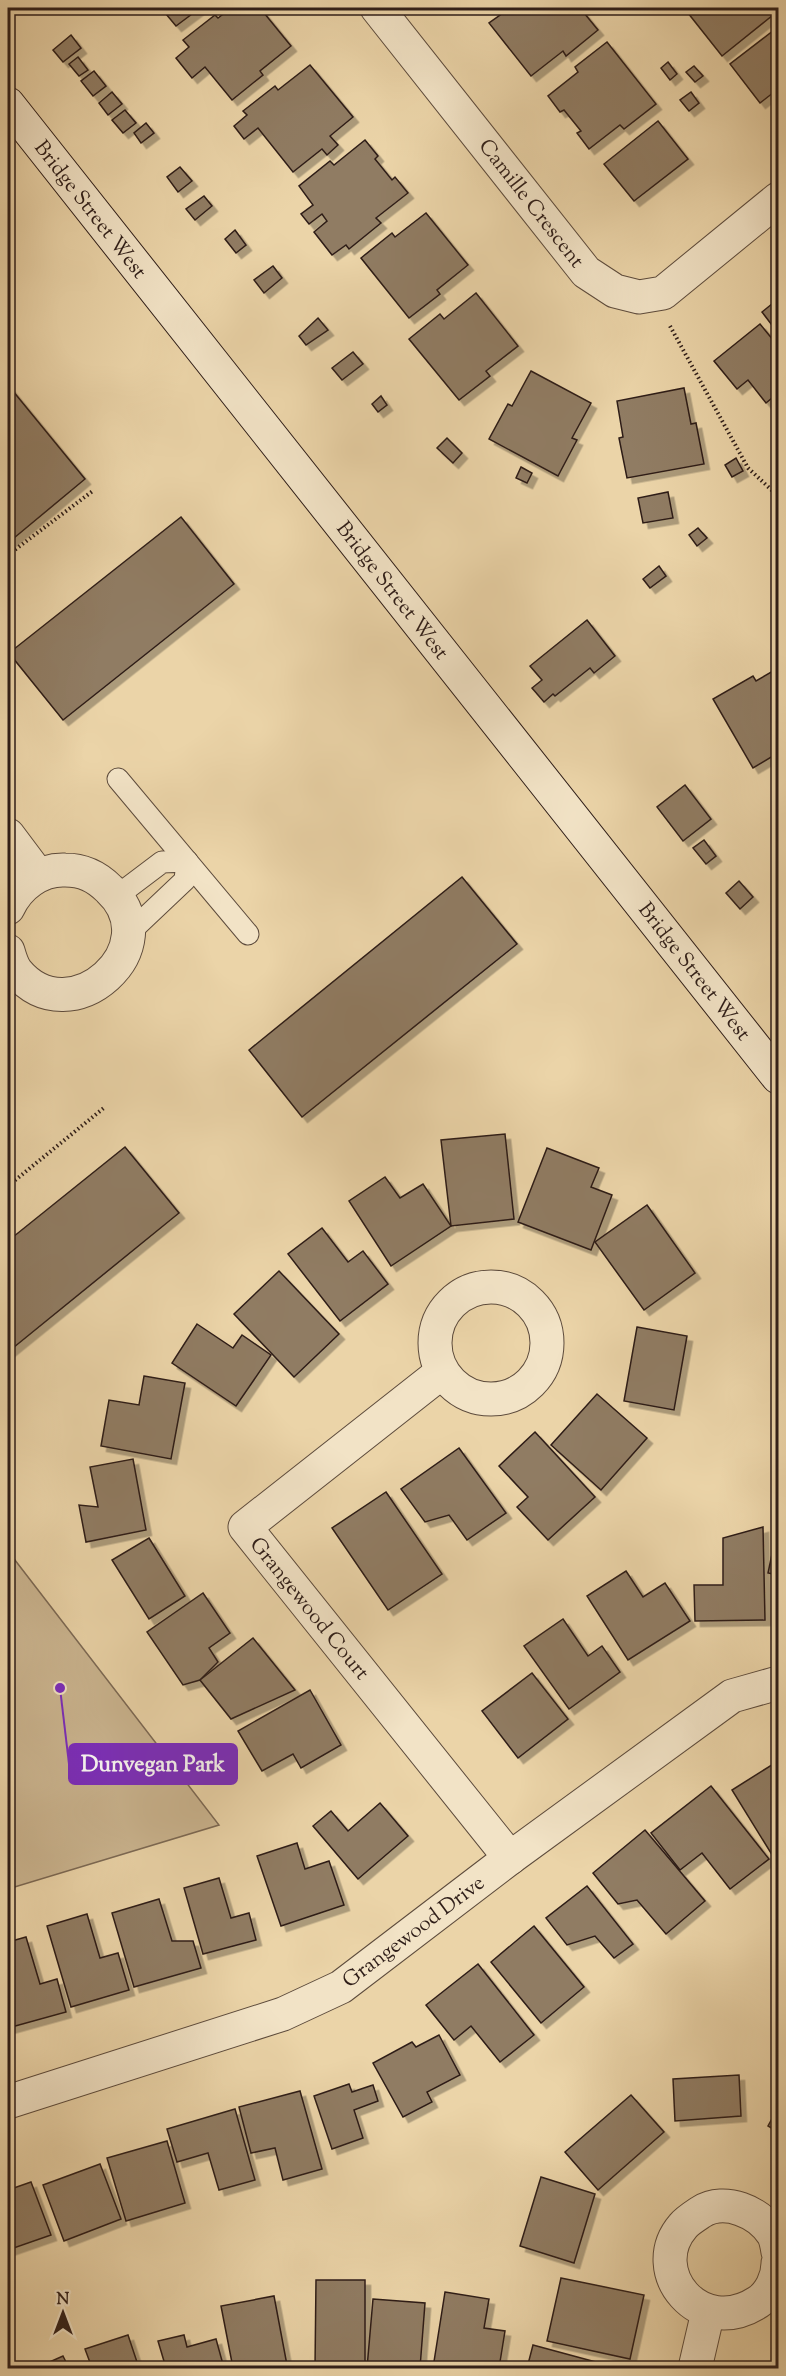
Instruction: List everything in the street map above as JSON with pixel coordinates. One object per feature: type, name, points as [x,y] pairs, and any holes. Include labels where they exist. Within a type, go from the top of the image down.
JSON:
[{"type":"street","name":"Camille Crescent","points":[[377,8],[586,272],[615,291],[639,297],[663,293]]},
{"type":"street","name":"Bridge Street West","points":[[8,104],[778,1077]]},
{"type":"street","points":[[663,293],[778,199]]},
{"type":"street","points":[[8,835],[38,875]]},
{"type":"street","points":[[8,908],[21,888],[38,875],[56,869],[78,870],[98,878],[117,896],[126,916],[128,934],[124,956],[110,976],[91,989],[73,994],[51,993],[34,986],[17,972],[8,951]]},
{"type":"street","name":"Grangewood Court","points":[[442,1372],[245,1527],[510,1858]]},
{"type":"street","name":"Grangewood Drive","points":[[8,2102],[283,2014],[341,1987],[510,1858],[732,1696],[778,1683]]},
{"type":"street","points":[[778,2252],[774,2235],[762,2220],[745,2210],[722,2206],[703,2210],[683,2226],[674,2242],[671,2260],[674,2279],[684,2295],[708,2312],[727,2314],[746,2310],[762,2300],[773,2285],[778,2263]]},
{"type":"street","points":[[695,2368],[708,2312]]},
{"type":"lane","points":[[118,779],[248,934]]},
{"type":"lane","points":[[117,896],[162,862],[187,861]]},
{"type":"lane","points":[[128,934],[185,880],[187,861]]},
{"type":"path","points":[[663,293],[671,327],[748,468],[778,496]]},
{"type":"path","points":[[8,555],[94,490]]},
{"type":"path","points":[[8,1186],[105,1107]]},
{"type":"shaded area","points":[[8,1551],[219,1825],[8,1889]]},
{"type":"building","points":[[161,8],[200,8],[176,26]]},
{"type":"building","points":[[231,8],[260,8],[291,46],[260,71],[263,75],[232,100],[205,67],[192,78],[176,58],[189,47],[183,40],[215,15],[218,18]]},
{"type":"building","points":[[510,8],[580,8],[598,30],[566,56],[563,51],[531,76],[489,23]]},
{"type":"building","points":[[694,8],[775,8],[778,11],[722,56],[688,13]]},
{"type":"building","points":[[778,27],[778,89],[760,103],[730,64]]},
{"type":"building","points":[[71,35],[81,48],[63,62],[53,50]]},
{"type":"building","points":[[607,42],[656,104],[624,129],[620,125],[589,149],[577,133],[581,131],[564,110],[560,112],[548,96],[578,72],[575,67]]},
{"type":"building","points":[[78,57],[88,70],[79,76],[69,64]]},
{"type":"building","points":[[668,62],[677,74],[670,80],[661,68]]},
{"type":"building","points":[[310,65],[353,117],[330,136],[338,145],[327,155],[322,149],[293,172],[258,128],[244,139],[234,126],[247,115],[243,111],[275,86],[278,90]]},
{"type":"building","points":[[694,66],[703,76],[695,82],[686,72]]},
{"type":"building","points":[[94,71],[106,86],[93,96],[81,81]]},
{"type":"building","points":[[112,92],[122,104],[108,115],[99,103]]},
{"type":"building","points":[[691,92],[699,103],[689,111],[680,100]]},
{"type":"building","points":[[125,110],[136,123],[123,133],[112,120]]},
{"type":"building","points":[[658,121],[688,159],[634,201],[604,164]]},
{"type":"building","points":[[146,123],[154,133],[141,143],[134,133]]},
{"type":"building","points":[[365,140],[378,156],[375,159],[392,180],[395,177],[408,193],[376,218],[381,223],[349,249],[346,245],[332,255],[314,232],[327,221],[322,214],[309,224],[301,214],[313,205],[299,186],[330,161],[334,165]]},
{"type":"building","points":[[180,167],[192,181],[178,192],[167,177]]},
{"type":"building","points":[[204,196],[212,206],[195,220],[186,209]]},
{"type":"building","points":[[426,213],[468,265],[437,290],[440,294],[409,318],[361,258],[392,233],[395,237]]},
{"type":"building","points":[[235,230],[246,245],[236,253],[225,239]]},
{"type":"building","points":[[273,266],[282,278],[264,293],[254,280]]},
{"type":"building","points":[[476,293],[518,346],[486,371],[490,376],[459,400],[409,339],[440,314],[444,319]]},
{"type":"building","points":[[778,299],[778,333],[762,312]]},
{"type":"building","points":[[318,318],[328,330],[306,345],[299,336]]},
{"type":"building","points":[[760,324],[778,346],[778,393],[766,403],[748,380],[737,389],[714,361]]},
{"type":"building","points":[[353,352],[363,364],[342,380],[332,368]]},
{"type":"building","points":[[531,371],[591,403],[572,438],[577,440],[558,476],[489,439],[508,404],[512,406]]},
{"type":"building","points":[[8,385],[85,479],[8,543]]},
{"type":"building","points":[[684,388],[691,424],[696,423],[704,464],[627,478],[619,438],[623,437],[617,401]]},
{"type":"building","points":[[381,396],[387,405],[378,412],[372,404]]},
{"type":"building","points":[[447,438],[462,453],[453,463],[437,448]]},
{"type":"building","points":[[736,458],[743,471],[732,477],[725,465]]},
{"type":"building","points":[[521,467],[532,473],[527,483],[516,478]]},
{"type":"building","points":[[668,492],[673,518],[643,523],[638,498]]},
{"type":"building","points":[[181,517],[234,584],[63,720],[9,653]]},
{"type":"building","points":[[698,528],[707,538],[697,546],[689,535]]},
{"type":"building","points":[[659,566],[666,576],[650,588],[643,579]]},
{"type":"building","points":[[587,620],[615,656],[594,673],[590,668],[544,702],[532,688],[542,680],[530,666]]},
{"type":"building","points":[[778,668],[778,753],[753,768],[713,699],[753,676],[756,681]]},
{"type":"building","points":[[685,785],[711,819],[683,841],[657,807]]},
{"type":"building","points":[[704,840],[716,856],[706,864],[693,848]]},
{"type":"building","points":[[462,877],[517,944],[302,1117],[249,1050]]},
{"type":"building","points":[[739,881],[753,897],[740,909],[726,893]]},
{"type":"building","points":[[505,1134],[514,1219],[451,1226],[441,1140]]},
{"type":"building","points":[[125,1147],[179,1213],[8,1352],[8,1241]]},
{"type":"building","points":[[547,1148],[599,1168],[591,1187],[612,1195],[591,1250],[518,1222]]},
{"type":"building","points":[[385,1177],[400,1198],[423,1184],[451,1226],[391,1266],[349,1201]]},
{"type":"building","points":[[647,1205],[695,1273],[644,1310],[595,1242]]},
{"type":"building","points":[[322,1228],[348,1262],[363,1251],[388,1284],[340,1321],[288,1254]]},
{"type":"building","points":[[279,1271],[339,1334],[294,1377],[234,1314]]},
{"type":"building","points":[[197,1324],[233,1348],[242,1335],[271,1355],[236,1406],[172,1363]]},
{"type":"building","points":[[637,1327],[687,1336],[674,1410],[624,1401]]},
{"type":"building","points":[[144,1376],[185,1383],[171,1459],[101,1446],[109,1400],[139,1405]]},
{"type":"building","points":[[597,1394],[647,1438],[601,1490],[551,1445]]},
{"type":"building","points":[[535,1432],[595,1497],[548,1540],[517,1507],[528,1497],[499,1466]]},
{"type":"building","points":[[459,1448],[506,1513],[467,1540],[449,1515],[425,1522],[401,1489]]},
{"type":"building","points":[[133,1459],[146,1530],[86,1542],[79,1505],[98,1507],[90,1467]]},
{"type":"building","points":[[386,1492],[442,1574],[388,1610],[332,1528]]},
{"type":"building","points":[[778,1526],[778,1575],[768,1573]]},
{"type":"building","points":[[763,1527],[765,1620],[695,1621],[694,1585],[723,1585],[723,1538]]},
{"type":"building","points":[[149,1538],[185,1596],[149,1619],[112,1560]]},
{"type":"building","points":[[626,1571],[643,1597],[665,1583],[690,1621],[628,1660],[587,1596]]},
{"type":"building","points":[[203,1593],[230,1633],[209,1648],[218,1662],[200,1680],[183,1685],[147,1632]]},
{"type":"building","points":[[563,1619],[588,1656],[602,1646],[620,1672],[569,1709],[524,1646]]},
{"type":"building","points":[[253,1638],[295,1690],[231,1719],[200,1680]]},
{"type":"building","points":[[532,1673],[568,1719],[518,1758],[482,1711]]},
{"type":"building","points":[[310,1690],[341,1745],[301,1768],[293,1754],[262,1771],[238,1731]]},
{"type":"building","points":[[778,1761],[778,1855],[774,1858],[732,1790]]},
{"type":"building","points":[[711,1786],[769,1859],[730,1889],[702,1853],[680,1870],[651,1833]]},
{"type":"building","points":[[380,1803],[408,1836],[358,1879],[313,1826],[331,1811],[348,1831]]},
{"type":"building","points":[[645,1830],[705,1901],[666,1934],[637,1900],[618,1904],[593,1873]]},
{"type":"building","points":[[297,1843],[305,1869],[329,1861],[344,1905],[281,1926],[257,1856]]},
{"type":"building","points":[[219,1878],[231,1918],[249,1913],[256,1940],[203,1954],[184,1888]]},
{"type":"building","points":[[587,1886],[633,1944],[614,1958],[595,1936],[567,1945],[546,1918]]},
{"type":"building","points":[[159,1899],[172,1941],[193,1941],[201,1968],[134,1987],[112,1913]]},
{"type":"building","points":[[87,1914],[100,1958],[118,1953],[129,1990],[71,2007],[47,1926]]},
{"type":"building","points":[[534,1926],[584,1987],[541,2023],[491,1962]]},
{"type":"building","points":[[26,1937],[40,1984],[57,1979],[66,2012],[8,2028],[8,1942]]},
{"type":"building","points":[[478,1964],[534,2035],[500,2062],[471,2026],[454,2040],[426,2005]]},
{"type":"building","points":[[439,2035],[460,2075],[427,2092],[432,2102],[403,2117],[373,2063],[412,2042],[416,2047]]},
{"type":"building","points":[[739,2075],[741,2116],[675,2121],[673,2079]]},
{"type":"building","points":[[349,2084],[352,2092],[373,2085],[378,2101],[354,2110],[363,2138],[332,2149],[314,2096]]},
{"type":"building","points":[[300,2091],[322,2169],[283,2180],[275,2148],[251,2153],[239,2107]]},
{"type":"building","points":[[631,2095],[664,2132],[598,2190],[565,2152]]},
{"type":"building","points":[[778,2108],[778,2132],[768,2126]]},
{"type":"building","points":[[235,2109],[255,2180],[219,2190],[208,2153],[177,2162],[167,2129]]},
{"type":"building","points":[[167,2141],[185,2203],[126,2221],[107,2158]]},
{"type":"building","points":[[100,2164],[121,2219],[64,2241],[43,2185]]},
{"type":"building","points":[[541,2177],[595,2194],[574,2263],[520,2246]]},
{"type":"building","points":[[31,2182],[51,2235],[8,2250],[8,2190]]},
{"type":"building","points":[[561,2278],[644,2295],[630,2359],[547,2341]]},
{"type":"building","points":[[316,2280],[365,2280],[365,2368],[315,2368]]},
{"type":"building","points":[[445,2292],[489,2299],[484,2328],[505,2331],[499,2368],[433,2368]]},
{"type":"building","points":[[274,2296],[287,2365],[270,2368],[233,2368],[221,2306]]},
{"type":"building","points":[[373,2299],[425,2303],[420,2368],[367,2368]]},
{"type":"building","points":[[128,2335],[139,2368],[92,2368],[85,2349]]},
{"type":"building","points":[[184,2335],[187,2347],[216,2339],[224,2368],[166,2368],[158,2341]]},
{"type":"building","points":[[533,2345],[618,2368],[527,2368]]},
{"type":"building","points":[[63,2356],[69,2368],[36,2368]]},
{"type":"place","name":"Dunvegan Park","points":[[60,1688]]}]
